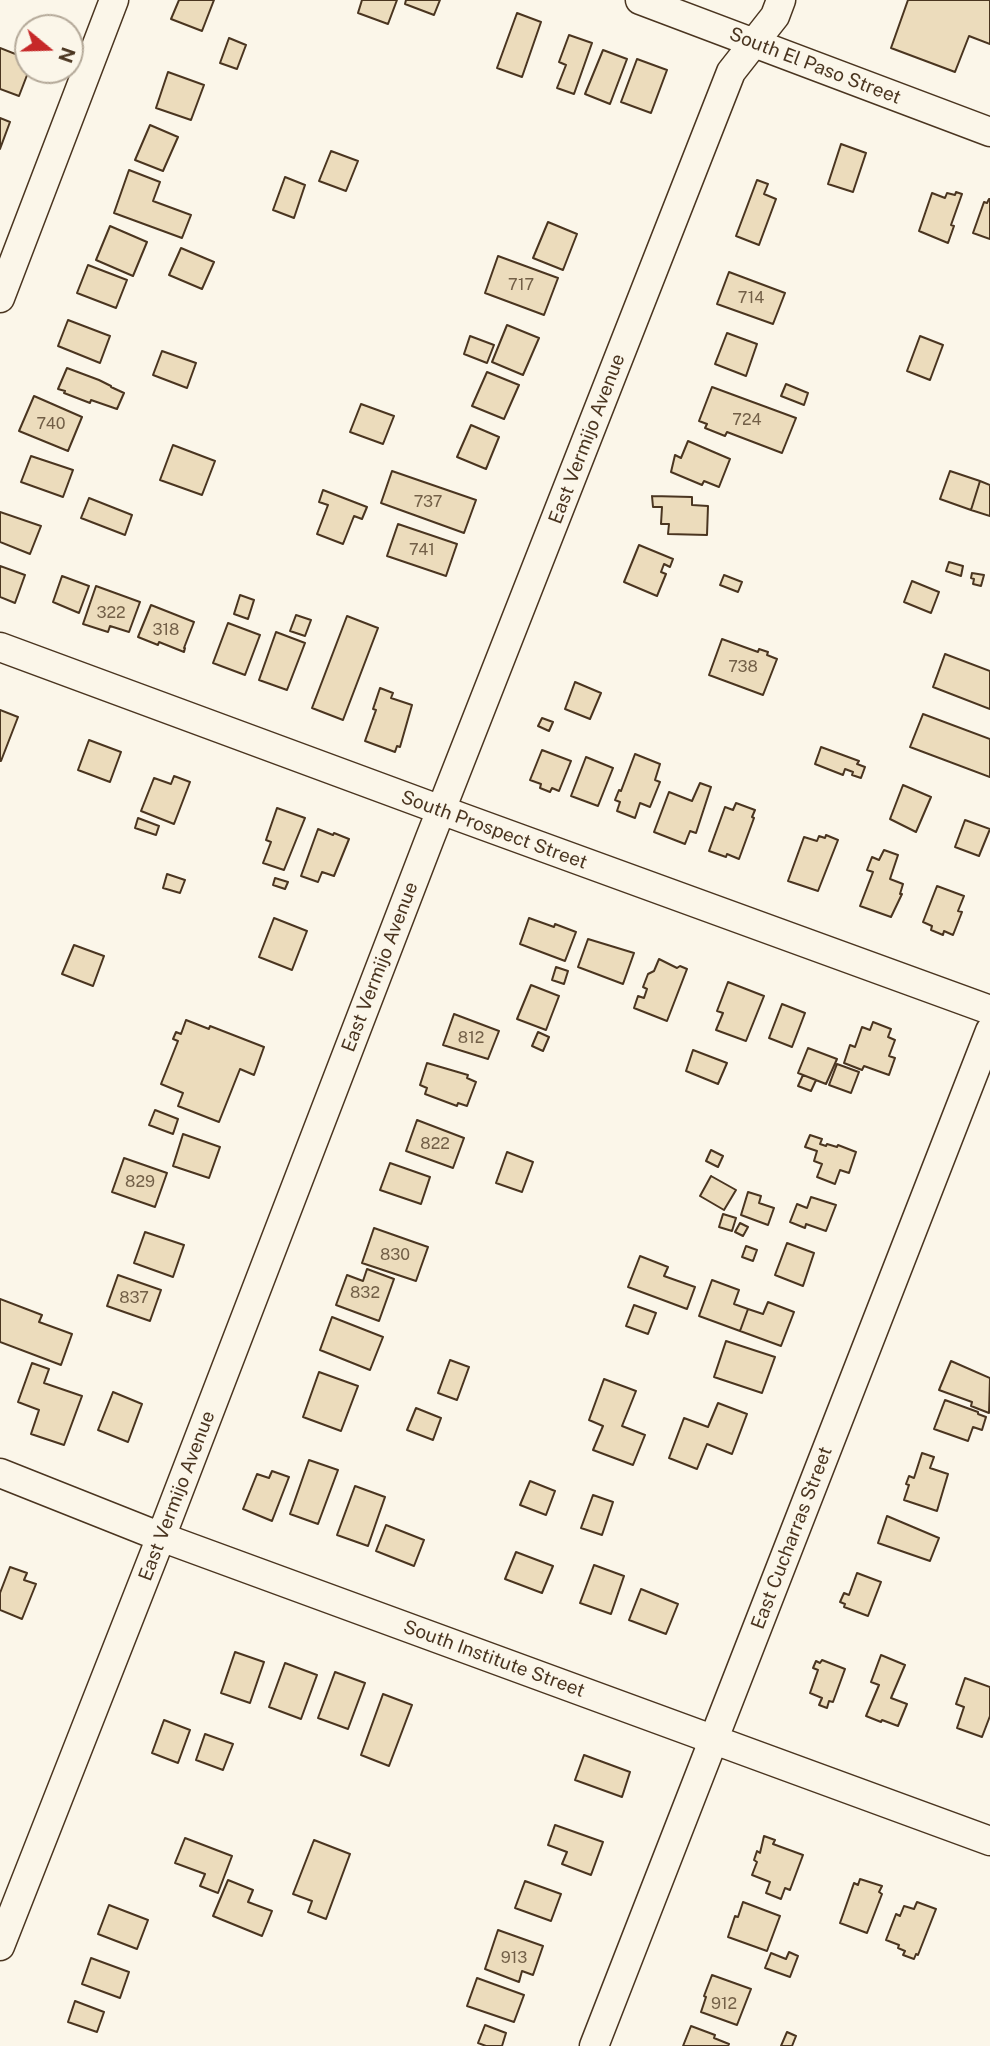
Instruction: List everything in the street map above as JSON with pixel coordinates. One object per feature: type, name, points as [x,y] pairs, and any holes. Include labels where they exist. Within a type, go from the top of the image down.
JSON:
[{"type":"street","points":[[0,298],[114,0]]},
{"type":"street","name":"South El Paso Street","points":[[640,0],[990,132]]},
{"type":"street","name":"East Vermijo Avenue","points":[[0,1946],[731,72],[775,16],[781,0]]},
{"type":"street","name":"South Prospect Street","points":[[0,646],[990,1010]]},
{"type":"street","name":"East Cucharras Street","points":[[594,2046],[990,1031]]},
{"type":"street","name":"South Institute Street","points":[[0,1473],[161,1537],[990,1841]]},
{"type":"building","points":[[179,0],[214,0],[202,31],[171,19]]},
{"type":"building","points":[[362,0],[397,0],[388,24],[358,13]]},
{"type":"building","points":[[406,0],[440,0],[434,15],[405,4]]},
{"type":"building","points":[[908,0],[990,0],[990,44],[969,36],[955,72],[891,48]]},
{"type":"building","points":[[517,13],[541,22],[522,77],[497,68]]},
{"type":"building","points":[[569,35],[592,43],[574,94],[557,88],[566,65],[559,62]]},
{"type":"building","points":[[229,38],[246,45],[237,69],[220,63]]},
{"type":"building","points":[[0,48],[14,54],[14,84],[24,84],[19,96],[0,89]]},
{"type":"building","points":[[603,50],[627,59],[610,104],[585,94]]},
{"type":"building","points":[[637,59],[667,70],[651,113],[621,102]]},
{"type":"building","points":[[168,72],[204,85],[191,120],[156,108]]},
{"type":"building","points":[[0,118],[10,122],[0,149]]},
{"type":"building","points":[[150,125],[178,137],[163,171],[135,160]]},
{"type":"building","points":[[841,144],[866,153],[853,192],[828,184]]},
{"type":"building","points":[[331,151],[358,161],[346,191],[319,181]]},
{"type":"building","points":[[129,170],[160,182],[153,201],[191,215],[182,238],[114,213]]},
{"type":"building","points":[[285,177],[305,185],[294,218],[273,210]]},
{"type":"building","points":[[757,180],[768,184],[764,194],[776,199],[759,245],[736,236]]},
{"type":"building","points":[[956,192],[962,194],[948,243],[919,231],[932,193],[945,198],[947,193],[955,195]]},
{"type":"building","points":[[989,199],[990,239],[973,233],[984,202],[987,203]]},
{"type":"building","points":[[548,222],[577,234],[563,270],[533,258]]},
{"type":"building","points":[[110,226],[147,242],[133,276],[96,260]]},
{"type":"building","points":[[181,248],[214,262],[202,289],[169,275]]},
{"type":"building","points":[[498,256],[558,278],[544,315],[485,293]]},
{"type":"building","points":[[88,265],[127,280],[116,308],[77,293]]},
{"type":"building","points":[[729,272],[785,293],[773,324],[717,304]]},
{"type":"building","points":[[68,320],[110,336],[100,363],[58,346]]},
{"type":"building","points":[[507,325],[539,338],[523,375],[492,362]]},
{"type":"building","points":[[727,333],[757,344],[746,376],[715,364]]},
{"type":"building","points":[[470,336],[494,345],[487,363],[464,354]]},
{"type":"building","points":[[920,336],[943,345],[930,380],[907,371]]},
{"type":"building","points":[[162,351],[196,363],[187,388],[153,375]]},
{"type":"building","points":[[67,368],[124,393],[117,409],[91,400],[90,403],[58,389]]},
{"type":"building","points":[[487,372],[519,385],[504,419],[472,406]]},
{"type":"building","points":[[786,384],[808,393],[804,405],[781,396]]},
{"type":"building","points":[[712,387],[796,418],[782,453],[727,432],[725,436],[705,428],[707,424],[699,421]]},
{"type":"building","points":[[34,396],[82,417],[68,451],[19,431]]},
{"type":"building","points":[[361,404],[394,416],[383,444],[350,432]]},
{"type":"building","points":[[471,425],[499,437],[486,469],[457,457]]},
{"type":"building","points":[[688,441],[730,459],[719,487],[704,481],[702,485],[671,472],[675,455],[681,458]]},
{"type":"building","points":[[173,445],[215,461],[202,495],[160,480]]},
{"type":"building","points":[[31,456],[73,470],[63,497],[21,482]]},
{"type":"building","points":[[392,471],[476,500],[464,533],[381,503]]},
{"type":"building","points":[[950,471],[980,481],[971,510],[940,499]]},
{"type":"building","points":[[980,481],[990,485],[990,516],[971,510]]},
{"type":"building","points":[[323,490],[367,507],[362,519],[354,516],[343,544],[317,534],[328,505],[319,502]]},
{"type":"building","points":[[652,496],[692,497],[692,505],[708,506],[707,535],[668,534],[669,524],[661,524],[662,507],[653,507]]},
{"type":"building","points":[[89,498],[132,515],[125,535],[81,518]]},
{"type":"building","points":[[0,512],[41,526],[30,554],[0,542]]},
{"type":"building","points":[[398,524],[457,544],[446,576],[387,556]]},
{"type":"building","points":[[639,545],[673,559],[670,567],[664,564],[661,572],[666,574],[657,596],[624,582]]},
{"type":"building","points":[[949,562],[963,566],[961,576],[946,571]]},
{"type":"building","points":[[0,566],[25,575],[15,603],[0,597]]},
{"type":"building","points":[[972,573],[984,575],[981,586],[973,584]]},
{"type":"building","points":[[724,575],[742,582],[738,592],[720,585]]},
{"type":"building","points":[[62,576],[89,586],[79,613],[53,602]]},
{"type":"building","points":[[912,581],[939,592],[931,613],[904,602]]},
{"type":"building","points":[[96,586],[140,602],[129,632],[110,626],[108,632],[83,624]]},
{"type":"building","points":[[240,595],[254,600],[248,619],[234,614]]},
{"type":"building","points":[[151,605],[194,622],[184,652],[138,637]]},
{"type":"building","points":[[296,615],[311,620],[305,636],[290,631]]},
{"type":"building","points":[[347,616],[378,628],[343,720],[312,708]]},
{"type":"building","points":[[228,623],[260,635],[245,675],[213,663]]},
{"type":"building","points":[[276,632],[305,643],[287,690],[259,680]]},
{"type":"building","points":[[722,639],[758,652],[759,649],[768,652],[767,655],[777,659],[763,695],[709,675]]},
{"type":"building","points":[[945,654],[990,671],[990,709],[933,687]]},
{"type":"building","points":[[575,682],[601,693],[590,719],[565,709]]},
{"type":"building","points":[[380,688],[393,693],[391,698],[412,705],[400,747],[397,746],[395,752],[365,741],[376,710],[373,709]]},
{"type":"building","points":[[0,710],[18,717],[1,761],[0,761]]},
{"type":"building","points":[[923,714],[990,739],[990,777],[910,747]]},
{"type":"building","points":[[542,718],[553,722],[549,731],[538,726]]},
{"type":"building","points":[[89,740],[121,752],[110,782],[78,770]]},
{"type":"building","points":[[821,747],[859,761],[857,764],[865,767],[861,778],[845,769],[843,775],[815,764]]},
{"type":"building","points":[[542,750],[571,761],[559,791],[552,788],[550,792],[540,788],[541,784],[530,780]]},
{"type":"building","points":[[635,754],[660,764],[655,780],[660,782],[650,807],[640,803],[635,818],[617,811],[620,802],[615,800]]},
{"type":"building","points":[[586,757],[613,768],[598,806],[571,796]]},
{"type":"building","points":[[174,776],[190,782],[174,824],[141,811],[154,778],[171,784]]},
{"type":"building","points":[[700,783],[711,787],[696,833],[690,831],[685,844],[654,832],[669,792],[692,801]]},
{"type":"building","points":[[903,785],[931,797],[916,832],[890,819]]},
{"type":"building","points":[[736,803],[755,810],[739,859],[709,851],[725,807],[733,810]]},
{"type":"building","points":[[277,808],[305,818],[284,870],[263,863],[271,842],[266,840]]},
{"type":"building","points":[[138,818],[159,826],[156,835],[135,828]]},
{"type":"building","points":[[965,820],[990,829],[979,856],[955,847]]},
{"type":"building","points":[[318,829],[349,839],[334,876],[322,872],[318,882],[301,876]]},
{"type":"building","points":[[826,835],[838,840],[818,891],[788,881],[804,837],[817,841],[819,836],[825,838]]},
{"type":"building","points":[[884,850],[898,855],[890,879],[903,884],[902,894],[891,917],[860,906],[873,872],[867,870],[872,857],[879,860]]},
{"type":"building","points":[[167,874],[185,880],[180,893],[163,888]]},
{"type":"building","points":[[275,878],[288,882],[285,889],[273,885]]},
{"type":"building","points":[[937,886],[964,896],[958,911],[962,912],[953,935],[944,931],[943,935],[931,930],[932,926],[923,922]]},
{"type":"building","points":[[274,918],[307,931],[292,970],[259,957]]},
{"type":"building","points":[[529,918],[576,932],[565,961],[520,944]]},
{"type":"building","points":[[588,939],[634,953],[623,984],[578,967]]},
{"type":"building","points":[[74,945],[104,956],[93,986],[62,974]]},
{"type":"building","points":[[659,959],[677,968],[680,966],[687,969],[667,1021],[634,1008],[638,996],[644,998],[647,989],[643,987],[648,974],[654,971]]},
{"type":"building","points":[[556,967],[568,971],[564,984],[552,980]]},
{"type":"building","points":[[728,982],[764,996],[746,1041],[716,1030],[723,1013],[717,1011]]},
{"type":"building","points":[[531,985],[559,996],[546,1030],[517,1019]]},
{"type":"building","points":[[782,1004],[805,1013],[792,1047],[769,1038]]},
{"type":"building","points":[[454,1014],[499,1031],[488,1059],[443,1045]]},
{"type":"building","points":[[186,1020],[209,1029],[210,1026],[264,1047],[254,1075],[240,1069],[219,1122],[178,1106],[183,1093],[161,1084],[178,1041],[173,1039],[176,1032],[181,1034]]},
{"type":"building","points":[[873,1022],[891,1029],[888,1037],[895,1040],[889,1056],[895,1058],[889,1075],[864,1066],[862,1070],[844,1063],[850,1045],[855,1047],[862,1027],[870,1030]]},
{"type":"building","points":[[538,1032],[549,1037],[543,1051],[532,1046]]},
{"type":"building","points":[[808,1048],[837,1059],[826,1084],[798,1073]]},
{"type":"building","points":[[693,1050],[727,1063],[718,1084],[686,1071]]},
{"type":"building","points":[[427,1063],[468,1075],[467,1078],[476,1082],[467,1106],[458,1103],[457,1106],[425,1094],[427,1088],[420,1085]]},
{"type":"building","points":[[837,1064],[859,1072],[851,1093],[829,1085]]},
{"type":"building","points":[[803,1075],[816,1080],[811,1091],[798,1086]]},
{"type":"building","points":[[155,1110],[178,1119],[173,1134],[149,1125]]},
{"type":"building","points":[[417,1120],[464,1138],[453,1168],[406,1151]]},
{"type":"building","points":[[183,1134],[220,1147],[209,1178],[173,1166]]},
{"type":"building","points":[[810,1135],[822,1139],[820,1144],[838,1145],[856,1152],[849,1173],[840,1170],[835,1184],[817,1177],[822,1164],[814,1161],[817,1151],[805,1147]]},
{"type":"building","points":[[711,1150],[723,1156],[718,1167],[706,1161]]},
{"type":"building","points":[[507,1152],[533,1162],[522,1192],[496,1183]]},
{"type":"building","points":[[124,1158],[167,1173],[155,1207],[112,1192]]},
{"type":"building","points":[[390,1163],[430,1177],[421,1204],[380,1190]]},
{"type":"building","points":[[711,1176],[736,1190],[724,1210],[700,1196]]},
{"type":"building","points":[[748,1192],[761,1196],[759,1203],[774,1208],[768,1225],[741,1215]]},
{"type":"building","points":[[811,1197],[836,1205],[826,1231],[806,1224],[805,1228],[790,1222],[797,1204],[807,1208]]},
{"type":"building","points":[[723,1214],[736,1218],[732,1231],[719,1227]]},
{"type":"building","points":[[740,1223],[748,1227],[743,1236],[735,1232]]},
{"type":"building","points":[[374,1228],[428,1247],[416,1281],[362,1263]]},
{"type":"building","points":[[145,1232],[184,1245],[173,1277],[134,1263]]},
{"type":"building","points":[[787,1243],[814,1253],[803,1286],[775,1275]]},
{"type":"building","points":[[746,1246],[757,1250],[753,1261],[742,1257]]},
{"type":"building","points":[[640,1256],[668,1267],[664,1276],[695,1287],[687,1309],[628,1287]]},
{"type":"building","points":[[367,1269],[394,1279],[379,1321],[336,1305],[347,1275],[363,1281]]},
{"type":"building","points":[[118,1275],[161,1290],[150,1321],[107,1306]]},
{"type":"building","points":[[712,1280],[739,1290],[734,1304],[748,1309],[740,1331],[699,1316]]},
{"type":"building","points":[[0,1299],[42,1315],[39,1322],[72,1334],[61,1365],[0,1342]]},
{"type":"building","points":[[768,1302],[794,1312],[781,1346],[740,1331],[748,1309],[763,1314]]},
{"type":"building","points":[[634,1305],[656,1313],[648,1334],[626,1326]]},
{"type":"building","points":[[332,1317],[383,1337],[370,1370],[320,1350]]},
{"type":"building","points":[[726,1341],[775,1357],[762,1393],[714,1377]]},
{"type":"building","points":[[450,1360],[469,1367],[457,1400],[438,1393]]},
{"type":"building","points":[[951,1361],[990,1378],[989,1413],[971,1406],[972,1402],[939,1390]]},
{"type":"building","points":[[32,1363],[49,1369],[44,1383],[82,1396],[64,1445],[31,1434],[39,1410],[18,1402]]},
{"type":"building","points":[[319,1372],[358,1386],[341,1431],[303,1417]]},
{"type":"building","points":[[604,1379],[636,1391],[622,1426],[645,1435],[633,1465],[593,1450],[603,1426],[589,1420]]},
{"type":"building","points":[[113,1392],[142,1404],[128,1442],[98,1430]]},
{"type":"building","points":[[945,1400],[986,1417],[982,1430],[973,1427],[968,1441],[934,1429]]},
{"type":"building","points":[[718,1403],[747,1414],[732,1454],[707,1444],[697,1469],[669,1458],[684,1418],[708,1427]]},
{"type":"building","points":[[416,1408],[441,1418],[433,1440],[407,1430]]},
{"type":"building","points":[[922,1453],[934,1457],[930,1468],[948,1474],[937,1511],[904,1500],[909,1476],[914,1478]]},
{"type":"building","points":[[309,1460],[338,1470],[318,1524],[290,1514]]},
{"type":"building","points":[[272,1471],[289,1477],[272,1521],[243,1509],[257,1474],[269,1478]]},
{"type":"building","points":[[530,1481],[555,1491],[546,1515],[520,1505]]},
{"type":"building","points":[[355,1486],[385,1497],[368,1546],[337,1535]]},
{"type":"building","points":[[593,1495],[613,1502],[602,1535],[581,1528]]},
{"type":"building","points":[[887,1516],[939,1538],[930,1561],[878,1543]]},
{"type":"building","points":[[386,1525],[424,1540],[414,1566],[376,1551]]},
{"type":"building","points":[[516,1552],[553,1566],[542,1593],[505,1579]]},
{"type":"building","points":[[594,1565],[624,1576],[611,1614],[580,1603]]},
{"type":"building","points":[[10,1567],[27,1573],[24,1580],[36,1584],[22,1619],[0,1610],[0,1593]]},
{"type":"building","points":[[857,1573],[881,1582],[868,1616],[844,1607],[845,1604],[840,1602],[844,1593],[849,1595]]},
{"type":"building","points":[[641,1589],[678,1604],[666,1634],[629,1620]]},
{"type":"building","points":[[235,1652],[264,1662],[250,1703],[221,1693]]},
{"type":"building","points":[[881,1655],[905,1665],[891,1698],[907,1704],[898,1726],[866,1716],[879,1685],[871,1682]]},
{"type":"building","points":[[822,1660],[845,1669],[833,1702],[829,1701],[827,1708],[819,1705],[822,1698],[810,1693],[818,1670],[813,1668],[816,1661],[820,1663]]},
{"type":"building","points":[[285,1663],[317,1675],[301,1719],[269,1707]]},
{"type":"building","points":[[335,1672],[365,1683],[348,1729],[318,1718]]},
{"type":"building","points":[[965,1678],[990,1687],[990,1716],[982,1737],[957,1728],[964,1707],[956,1704]]},
{"type":"building","points":[[383,1694],[412,1705],[389,1766],[361,1755]]},
{"type":"building","points":[[164,1720],[190,1730],[178,1763],[152,1753]]},
{"type":"building","points":[[205,1734],[233,1744],[223,1770],[196,1760]]},
{"type":"building","points":[[584,1755],[630,1772],[622,1797],[575,1780]]},
{"type":"building","points":[[555,1825],[603,1842],[591,1875],[562,1864],[567,1852],[548,1845]]},
{"type":"building","points":[[764,1836],[775,1840],[773,1844],[803,1855],[790,1890],[785,1888],[781,1899],[766,1893],[770,1882],[752,1875],[757,1862],[754,1860],[757,1851],[760,1853]]},
{"type":"building","points":[[185,1838],[232,1856],[218,1893],[200,1886],[205,1874],[175,1863]]},
{"type":"building","points":[[314,1840],[350,1854],[326,1919],[308,1912],[312,1901],[293,1894]]},
{"type":"building","points":[[860,1879],[882,1886],[879,1892],[882,1894],[867,1933],[840,1923],[854,1883],[858,1885]]},
{"type":"building","points":[[228,1880],[253,1890],[248,1902],[272,1911],[262,1936],[213,1916]]},
{"type":"building","points":[[525,1881],[561,1894],[551,1921],[515,1908]]},
{"type":"building","points":[[743,1902],[780,1916],[767,1951],[728,1937]]},
{"type":"building","points":[[917,1902],[936,1909],[914,1959],[903,1955],[905,1951],[898,1948],[899,1945],[886,1940],[896,1914],[900,1916],[904,1906],[914,1909]]},
{"type":"building","points":[[109,1905],[148,1920],[137,1949],[98,1934]]},
{"type":"building","points":[[498,1930],[543,1946],[533,1975],[522,1971],[519,1982],[485,1969]]},
{"type":"building","points":[[789,1952],[798,1956],[790,1977],[765,1968],[771,1953],[786,1959]]},
{"type":"building","points":[[91,1958],[129,1972],[120,1998],[82,1984]]},
{"type":"building","points":[[712,1975],[751,1989],[737,2025],[701,2012]]},
{"type":"building","points":[[477,1978],[524,1995],[514,2022],[467,2006]]},
{"type":"building","points":[[75,2001],[104,2012],[97,2032],[68,2022]]},
{"type":"building","points":[[485,2025],[506,2033],[502,2046],[478,2043]]},
{"type":"building","points":[[691,2026],[715,2035],[714,2038],[729,2044],[728,2046],[683,2046]]},
{"type":"building","points":[[787,2032],[796,2036],[792,2046],[781,2046]]}]
